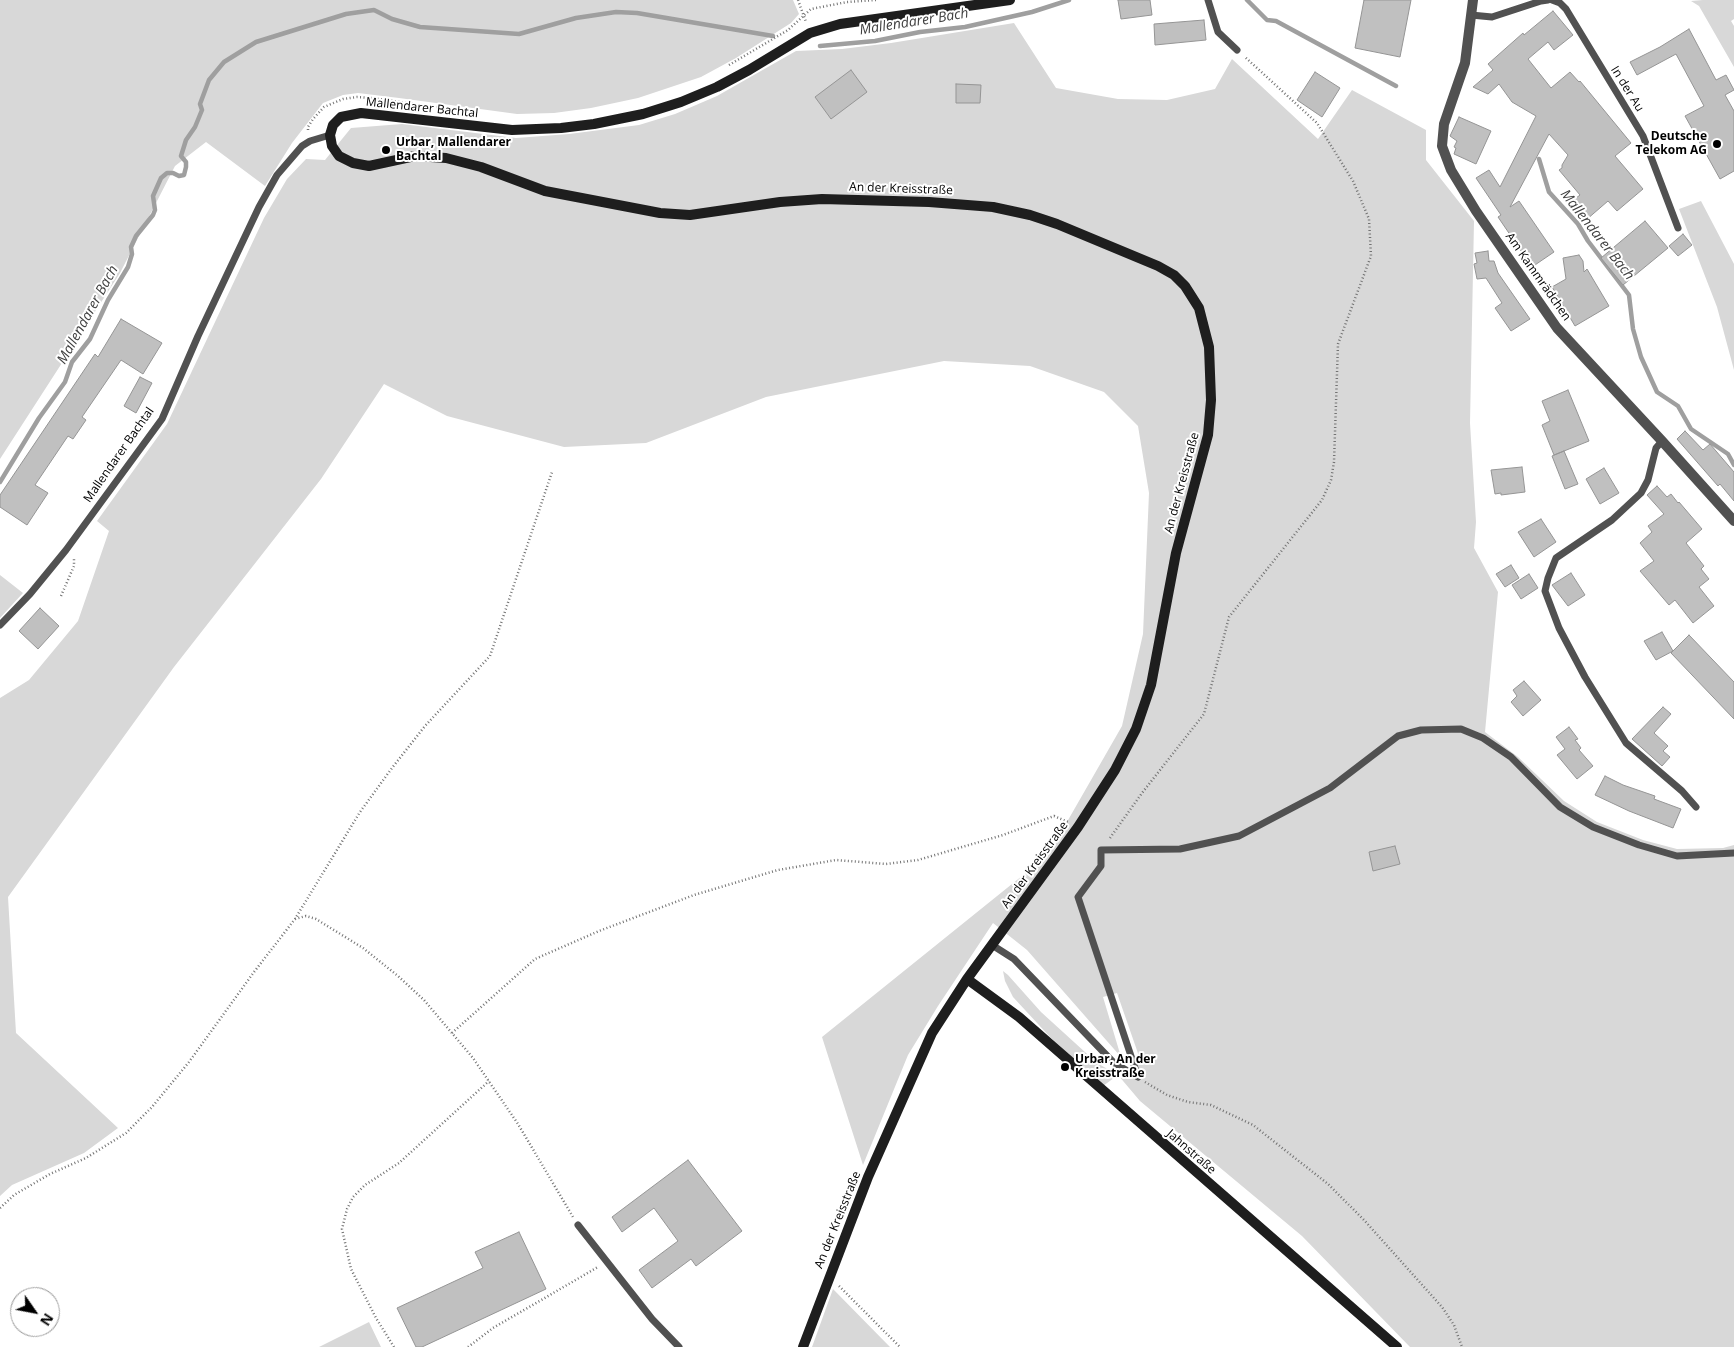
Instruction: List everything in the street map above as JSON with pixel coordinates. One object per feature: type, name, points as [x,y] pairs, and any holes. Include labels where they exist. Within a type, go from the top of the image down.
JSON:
[{"type":"street","name":"Mallendarer Bachtal","points":[[330,135],[333,126],[341,117],[361,113],[512,130],[561,128],[594,124],[643,114],[718,87],[810,33],[840,24],[1010,0]]},
{"type":"street","name":"Am Kammrädchen","points":[[1473,0],[1465,63],[1444,124],[1442,146],[1451,170],[1476,211],[1557,328],[1734,520]]},
{"type":"street","name":"An der Kreisstraße","points":[[330,135],[332,146],[339,156],[353,163],[369,166],[415,156],[446,158],[482,166],[545,191],[660,213],[690,215],[780,202],[822,199],[929,202],[993,207],[1030,215],[1057,224],[1127,252],[1166,271],[1185,286],[1199,308],[1209,347],[1211,400],[1208,436],[1176,553],[1151,685],[1136,729],[1114,770],[1078,827],[967,979],[932,1033],[868,1176],[803,1347]]},
{"type":"street","name":"Jahnstraße","points":[[967,979],[1019,1017],[1396,1347]]},
{"type":"lane","points":[[1208,0],[1218,32],[1237,50]]},
{"type":"lane","points":[[1471,15],[1492,17],[1548,0]]},
{"type":"lane","name":"In der Au","points":[[1552,0],[1560,3],[1566,10],[1643,136],[1678,228]]},
{"type":"lane","name":"Mallendarer Bachtal","points":[[0,625],[30,594],[66,550],[162,419],[198,336],[259,207],[278,175],[296,152],[310,141],[330,135]]},
{"type":"lane","points":[[1662,441],[1656,448],[1648,480],[1641,493],[1612,520],[1556,558],[1548,578],[1546,591],[1559,628],[1585,677],[1626,743],[1682,791],[1696,807]]},
{"type":"lane","points":[[1138,1077],[1078,897],[1101,866],[1101,850],[1180,849],[1239,836],[1330,788],[1398,736],[1421,730],[1461,729],[1483,738],[1511,757],[1560,807],[1593,827],[1639,846],[1677,856],[1734,853]]},
{"type":"lane","points":[[992,945],[1014,959],[1114,1063],[1138,1077]]},
{"type":"lane","points":[[578,1225],[652,1319],[679,1347]]},
{"type":"path","points":[[798,0],[804,15]]},
{"type":"path","points":[[725,67],[788,30],[811,9],[847,2],[876,0]]},
{"type":"path","points":[[1101,850],[1142,793],[1204,714],[1229,617],[1322,500],[1331,480],[1334,462],[1338,344],[1371,256],[1369,219],[1353,181],[1317,123],[1237,50]]},
{"type":"path","points":[[310,141],[308,127],[313,119],[324,107],[343,99],[357,97],[372,98],[445,109]]},
{"type":"path","points":[[0,1208],[14,1195],[50,1174],[86,1158],[126,1133],[152,1107],[189,1062],[295,919],[360,812],[392,768],[425,726],[490,656],[552,472]]},
{"type":"path","points":[[61,596],[74,566],[72,555],[66,550]]},
{"type":"path","points":[[452,1033],[535,959],[599,931],[694,895],[778,870],[836,860],[886,864],[918,860],[1003,835],[1054,816],[1078,827]]},
{"type":"path","points":[[295,919],[306,916],[316,919],[363,948],[424,1000],[473,1058],[518,1124],[578,1225]]},
{"type":"path","points":[[1138,1077],[1166,1095],[1188,1102],[1211,1106],[1253,1125],[1328,1184],[1364,1220],[1442,1307],[1454,1325],[1462,1347]]},
{"type":"path","points":[[394,1347],[376,1318],[351,1269],[342,1228],[347,1209],[354,1197],[365,1186],[399,1163],[488,1081]]},
{"type":"path","points":[[468,1347],[493,1328],[607,1262]]},
{"type":"path","points":[[828,1280],[835,1282],[900,1347]]},
{"type":"shaded area","points":[[0,0],[793,0],[799,14],[791,23],[736,58],[701,77],[638,98],[591,108],[554,113],[517,114],[358,93],[343,95],[323,103],[292,143],[265,186],[206,142],[175,166],[120,273],[0,459]]},
{"type":"shaded area","points":[[1734,0],[1734,19],[1731,21],[1734,26],[1734,67],[1699,6],[1691,1]]},
{"type":"shaded area","points":[[1014,23],[1056,88],[1118,99],[1167,100],[1215,89],[1232,59],[1318,139],[1352,90],[1426,130],[1426,160],[1474,221],[1470,423],[1476,522],[1474,548],[1498,592],[1485,732],[1518,757],[1564,801],[1597,822],[1643,840],[1677,849],[1723,848],[1734,845],[1734,1347],[1410,1347],[1302,1236],[1140,1101],[1118,1075],[1141,1062],[1117,993],[1103,997],[1121,1057],[1027,950],[993,923],[908,1055],[863,1165],[822,1037],[1048,855],[1122,726],[1143,634],[1149,493],[1138,426],[1104,392],[1030,366],[944,361],[766,397],[646,443],[564,447],[447,416],[384,384],[321,479],[174,667],[8,897],[16,1033],[118,1128],[84,1153],[12,1185],[0,1196],[0,698],[29,680],[78,621],[109,531],[97,521],[167,424],[264,218],[287,179],[306,159],[325,160],[351,128],[402,124],[516,138],[569,134],[639,125],[675,114],[717,96],[796,51],[842,49],[891,43]]},
{"type":"shaded area","points":[[1701,201],[1734,264],[1734,370],[1717,307],[1679,209]]},
{"type":"shaded area","points":[[0,575],[23,593],[0,618]]},
{"type":"shaded area","points":[[1003,971],[1041,1012],[1097,1063],[1118,1075],[1103,1086],[1050,1037],[1013,997],[1005,981]]},
{"type":"shaded area","points":[[833,1289],[890,1347],[812,1347]]},
{"type":"shaded area","points":[[369,1322],[381,1347],[319,1347]]},
{"type":"building","points":[[1118,0],[1150,0],[1152,15],[1121,19]]},
{"type":"building","points":[[1364,0],[1411,0],[1400,57],[1355,48]]},
{"type":"building","points":[[1553,11],[1573,35],[1554,50],[1548,42],[1528,59],[1551,88],[1570,72],[1580,81],[1631,143],[1615,156],[1643,189],[1617,211],[1608,201],[1586,220],[1571,202],[1580,195],[1559,170],[1562,168],[1568,155],[1549,134],[1510,207],[1519,201],[1554,252],[1532,267],[1498,217],[1501,215],[1476,178],[1489,170],[1500,187],[1536,116],[1512,102],[1499,84],[1488,94],[1473,87],[1493,70],[1488,64],[1523,33],[1524,35]]},
{"type":"building","points":[[1204,20],[1206,40],[1155,45],[1154,24]]},
{"type":"building","points":[[1689,29],[1716,80],[1726,75],[1734,90],[1725,95],[1734,111],[1734,171],[1720,179],[1685,116],[1704,106],[1676,54],[1637,75],[1630,62],[1660,47]]},
{"type":"building","points":[[851,70],[867,92],[831,119],[815,97]]},
{"type":"building","points":[[1315,72],[1340,88],[1322,117],[1297,100]]},
{"type":"building","points":[[956,84],[981,85],[980,103],[956,103]]},
{"type":"building","points":[[1459,117],[1491,131],[1476,164],[1454,154],[1456,148],[1454,147],[1457,141],[1450,136]]},
{"type":"building","points":[[1645,221],[1668,248],[1623,285],[1601,258]]},
{"type":"building","points":[[1683,234],[1692,245],[1678,256],[1669,246]]},
{"type":"building","points":[[1488,251],[1489,261],[1494,261],[1498,273],[1530,319],[1511,331],[1495,308],[1502,303],[1486,278],[1477,279],[1474,264],[1477,263],[1475,253]]},
{"type":"building","points":[[1579,255],[1583,261],[1584,272],[1587,269],[1609,306],[1575,326],[1552,287],[1566,279],[1563,258]]},
{"type":"building","points":[[121,319],[162,343],[143,374],[121,360],[82,417],[86,420],[73,439],[68,436],[35,485],[48,493],[27,525],[0,507],[0,495],[95,354],[98,357]]},
{"type":"building","points":[[140,377],[152,383],[136,413],[124,406]]},
{"type":"building","points":[[1568,390],[1589,441],[1554,455],[1542,425],[1550,421],[1542,401]]},
{"type":"building","points":[[1685,431],[1703,450],[1710,444],[1734,472],[1734,501],[1720,484],[1718,486],[1677,439]]},
{"type":"building","points":[[1564,451],[1578,484],[1565,489],[1552,456]]},
{"type":"building","points":[[1522,467],[1525,492],[1495,494],[1491,470]]},
{"type":"building","points":[[1604,468],[1619,493],[1600,504],[1586,479]]},
{"type":"building","points":[[1657,486],[1667,497],[1671,494],[1702,529],[1686,543],[1704,566],[1701,569],[1709,579],[1699,587],[1714,606],[1693,623],[1675,600],[1669,605],[1640,571],[1654,561],[1640,543],[1652,532],[1648,526],[1664,514],[1647,495]]},
{"type":"building","points":[[1541,519],[1556,542],[1534,557],[1518,532]]},
{"type":"building","points":[[1511,565],[1519,578],[1505,587],[1496,574]]},
{"type":"building","points":[[1571,573],[1585,595],[1568,606],[1552,585]]},
{"type":"building","points":[[1529,574],[1538,588],[1521,599],[1512,585]]},
{"type":"building","points":[[40,608],[59,626],[38,649],[19,631]]},
{"type":"building","points":[[1662,632],[1673,651],[1656,660],[1644,641]]},
{"type":"building","points":[[1689,635],[1734,682],[1734,719],[1671,653]]},
{"type":"building","points":[[1524,681],[1541,700],[1523,716],[1511,702],[1517,696],[1513,690]]},
{"type":"building","points":[[1663,707],[1671,714],[1654,733],[1668,746],[1663,751],[1670,757],[1662,766],[1632,739]]},
{"type":"building","points":[[1569,727],[1578,739],[1575,740],[1581,748],[1579,750],[1593,766],[1577,779],[1557,755],[1565,749],[1556,737]]},
{"type":"building","points":[[1605,776],[1623,785],[1655,796],[1654,799],[1681,809],[1673,828],[1595,795]]},
{"type":"building","points":[[1395,846],[1400,864],[1373,871],[1369,852]]},
{"type":"building","points":[[688,1160],[742,1231],[696,1266],[691,1259],[652,1288],[639,1270],[678,1241],[654,1208],[622,1232],[612,1217]]},
{"type":"building","points":[[519,1232],[546,1289],[422,1347],[416,1347],[397,1308],[483,1268],[475,1252]]},
{"type":"waterway","name":"Mallendarer Bach","points":[[820,46],[875,41],[920,32],[965,27],[1032,12],[1069,0]]},
{"type":"waterway","name":"Mallendarer Bach","points":[[1247,0],[1267,20],[1276,21],[1396,86]]},
{"type":"waterway","name":"Mallendarer Bach","points":[[0,482],[39,418],[65,382],[72,362],[90,339],[108,300],[128,267],[132,254],[131,247],[136,236],[153,215],[155,210],[153,196],[161,178],[167,173],[179,176],[184,175],[186,162],[181,156],[186,140],[195,127],[202,110],[200,104],[209,80],[224,62],[256,42],[346,14],[374,10],[392,19],[420,27],[519,34],[576,18],[616,12],[637,13],[773,36]]},
{"type":"waterway","name":"Mallendarer Bach","points":[[1539,159],[1549,192],[1578,224],[1588,241],[1629,295],[1633,329],[1641,357],[1657,392],[1678,406],[1691,429],[1728,454],[1734,465]]},
{"type":"place","name":"Deutsche Telekom AG","points":[[1717,144]]},
{"type":"place","name":"Urbar, Mallendarer Bachtal","points":[[386,150]]},
{"type":"place","name":"Urbar, An der Kreisstraße","points":[[1065,1067]]}]
